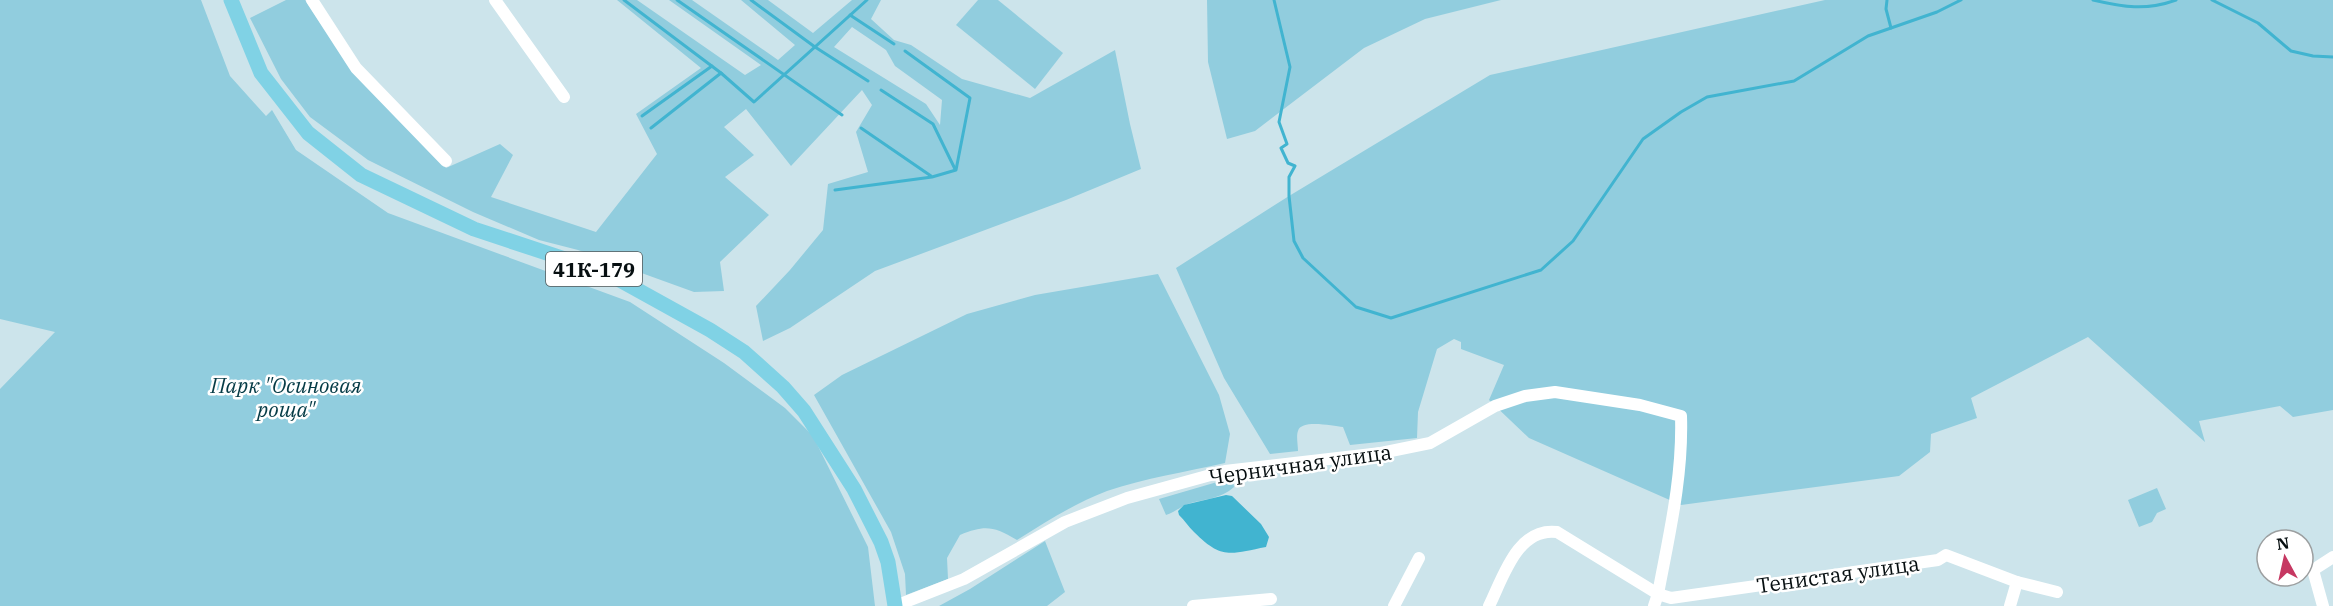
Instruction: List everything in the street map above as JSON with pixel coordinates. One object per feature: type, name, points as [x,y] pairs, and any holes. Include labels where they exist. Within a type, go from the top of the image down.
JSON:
[{"type":"main road","name":"41К-179","points":[[231,0],[261,72],[308,133],[361,175],[474,229],[607,273],[744,351],[783,387],[804,411],[854,489],[885,552],[895,606]]},
{"type":"street","points":[[312,0],[356,68],[446,161]]},
{"type":"street","points":[[495,0],[564,97]]},
{"type":"street","name":"Черничная улица","points":[[895,606],[964,579],[1065,522],[1127,498],[1225,471],[1381,453],[1430,443],[1495,406],[1525,396],[1555,392],[1640,405],[1681,416],[1682,444],[1678,482],[1658,594]]},
{"type":"street","points":[[1489,606],[1519,547],[1533,536],[1549,531],[1557,531],[1658,594],[1654,606]]},
{"type":"street","name":"Тенистая улица","points":[[1658,594],[1677,598],[1938,560],[1946,555],[2017,582]]},
{"type":"street","points":[[1394,606],[1419,558]]},
{"type":"street","points":[[2323,606],[2313,570],[2333,558]]},
{"type":"street","points":[[2010,606],[2017,582],[2057,592]]},
{"type":"street","points":[[1193,606],[1271,599]]},
{"type":"green space","name":"Парк \"Осиновая роща\"","points":[[0,0],[201,0],[230,76],[266,116],[272,110],[296,150],[388,213],[630,302],[724,363],[785,408],[813,436],[868,547],[875,606],[0,606],[0,389],[55,332],[0,319]]},
{"type":"green space","points":[[286,0],[305,0],[353,72],[446,168],[500,144],[513,155],[491,197],[596,232],[657,154],[636,114],[701,68],[617,0],[637,0],[745,75],[761,65],[669,0],[692,0],[778,60],[795,45],[741,0],[768,0],[813,33],[852,0],[881,0],[871,19],[894,40],[911,45],[962,79],[1030,98],[1115,50],[1141,169],[1066,200],[875,271],[790,328],[763,341],[756,306],[823,230],[828,184],[868,172],[856,132],[872,105],[862,90],[791,166],[746,109],[724,127],[754,155],[725,177],[769,215],[720,262],[724,291],[694,292],[578,250],[539,240],[473,212],[368,160],[310,117],[281,79],[250,18]],"holes":[[[852,27],[886,50],[895,66],[942,100],[940,125],[926,104],[834,47]]]},
{"type":"green space","points":[[978,0],[998,0],[1063,53],[1035,89],[956,25]]},
{"type":"green space","points":[[1207,0],[1501,0],[1425,19],[1364,48],[1255,131],[1227,139],[1208,62]]},
{"type":"green space","points":[[1825,0],[2333,0],[2333,410],[2293,417],[2280,406],[2199,421],[2205,442],[2088,337],[1971,398],[1977,418],[1931,434],[1930,452],[1899,476],[1681,505],[1529,438],[1489,400],[1504,365],[1461,349],[1461,342],[1454,339],[1437,349],[1418,412],[1417,438],[1350,445],[1343,427],[1311,424],[1300,427],[1298,431],[1298,451],[1270,454],[1224,378],[1176,268],[1289,196],[1490,75]]},
{"type":"green space","points":[[1158,274],[1219,395],[1230,434],[1225,463],[1107,491],[1072,507],[1017,540],[989,528],[960,535],[947,558],[948,579],[906,595],[905,574],[891,532],[814,395],[842,375],[967,314],[1035,295]]},
{"type":"green space","points":[[1224,480],[1233,482],[1234,487],[1218,496],[1188,504],[1166,515],[1159,499]]},
{"type":"green space","points":[[2157,488],[2166,509],[2157,513],[2152,522],[2139,527],[2128,500]]},
{"type":"green space","points":[[1045,541],[1065,592],[1047,606],[939,606],[970,589]]},
{"type":"shaded area","points":[[1226,495],[1232,496],[1261,524],[1269,537],[1266,547],[1235,553],[1220,551],[1204,541],[1179,515],[1178,511],[1184,505]]},
{"type":"waterway","points":[[624,0],[721,73]]},
{"type":"waterway","points":[[677,0],[842,115]]},
{"type":"waterway","points":[[751,0],[815,47],[868,81]]},
{"type":"waterway","points":[[651,128],[721,73],[754,102],[867,0]]},
{"type":"waterway","points":[[1274,0],[1290,67],[1279,122],[1287,144],[1281,148],[1288,163],[1295,166],[1289,177],[1294,241],[1303,258],[1356,307],[1391,318],[1541,270],[1573,241],[1643,139],[1707,97],[1794,81],[1868,36],[1937,12],[1961,0]]},
{"type":"waterway","points":[[1887,0],[1886,9],[1891,28]]},
{"type":"waterway","points":[[2093,0],[2134,7],[2155,6],[2176,0]]},
{"type":"waterway","points":[[2212,0],[2258,23],[2291,51],[2313,56],[2333,57]]},
{"type":"waterway","points":[[850,15],[894,44]]},
{"type":"waterway","points":[[835,190],[932,177],[956,170],[970,98],[905,51]]},
{"type":"waterway","points":[[642,116],[712,66]]},
{"type":"waterway","points":[[881,90],[933,124],[955,169]]},
{"type":"waterway","points":[[861,128],[931,176]]}]
